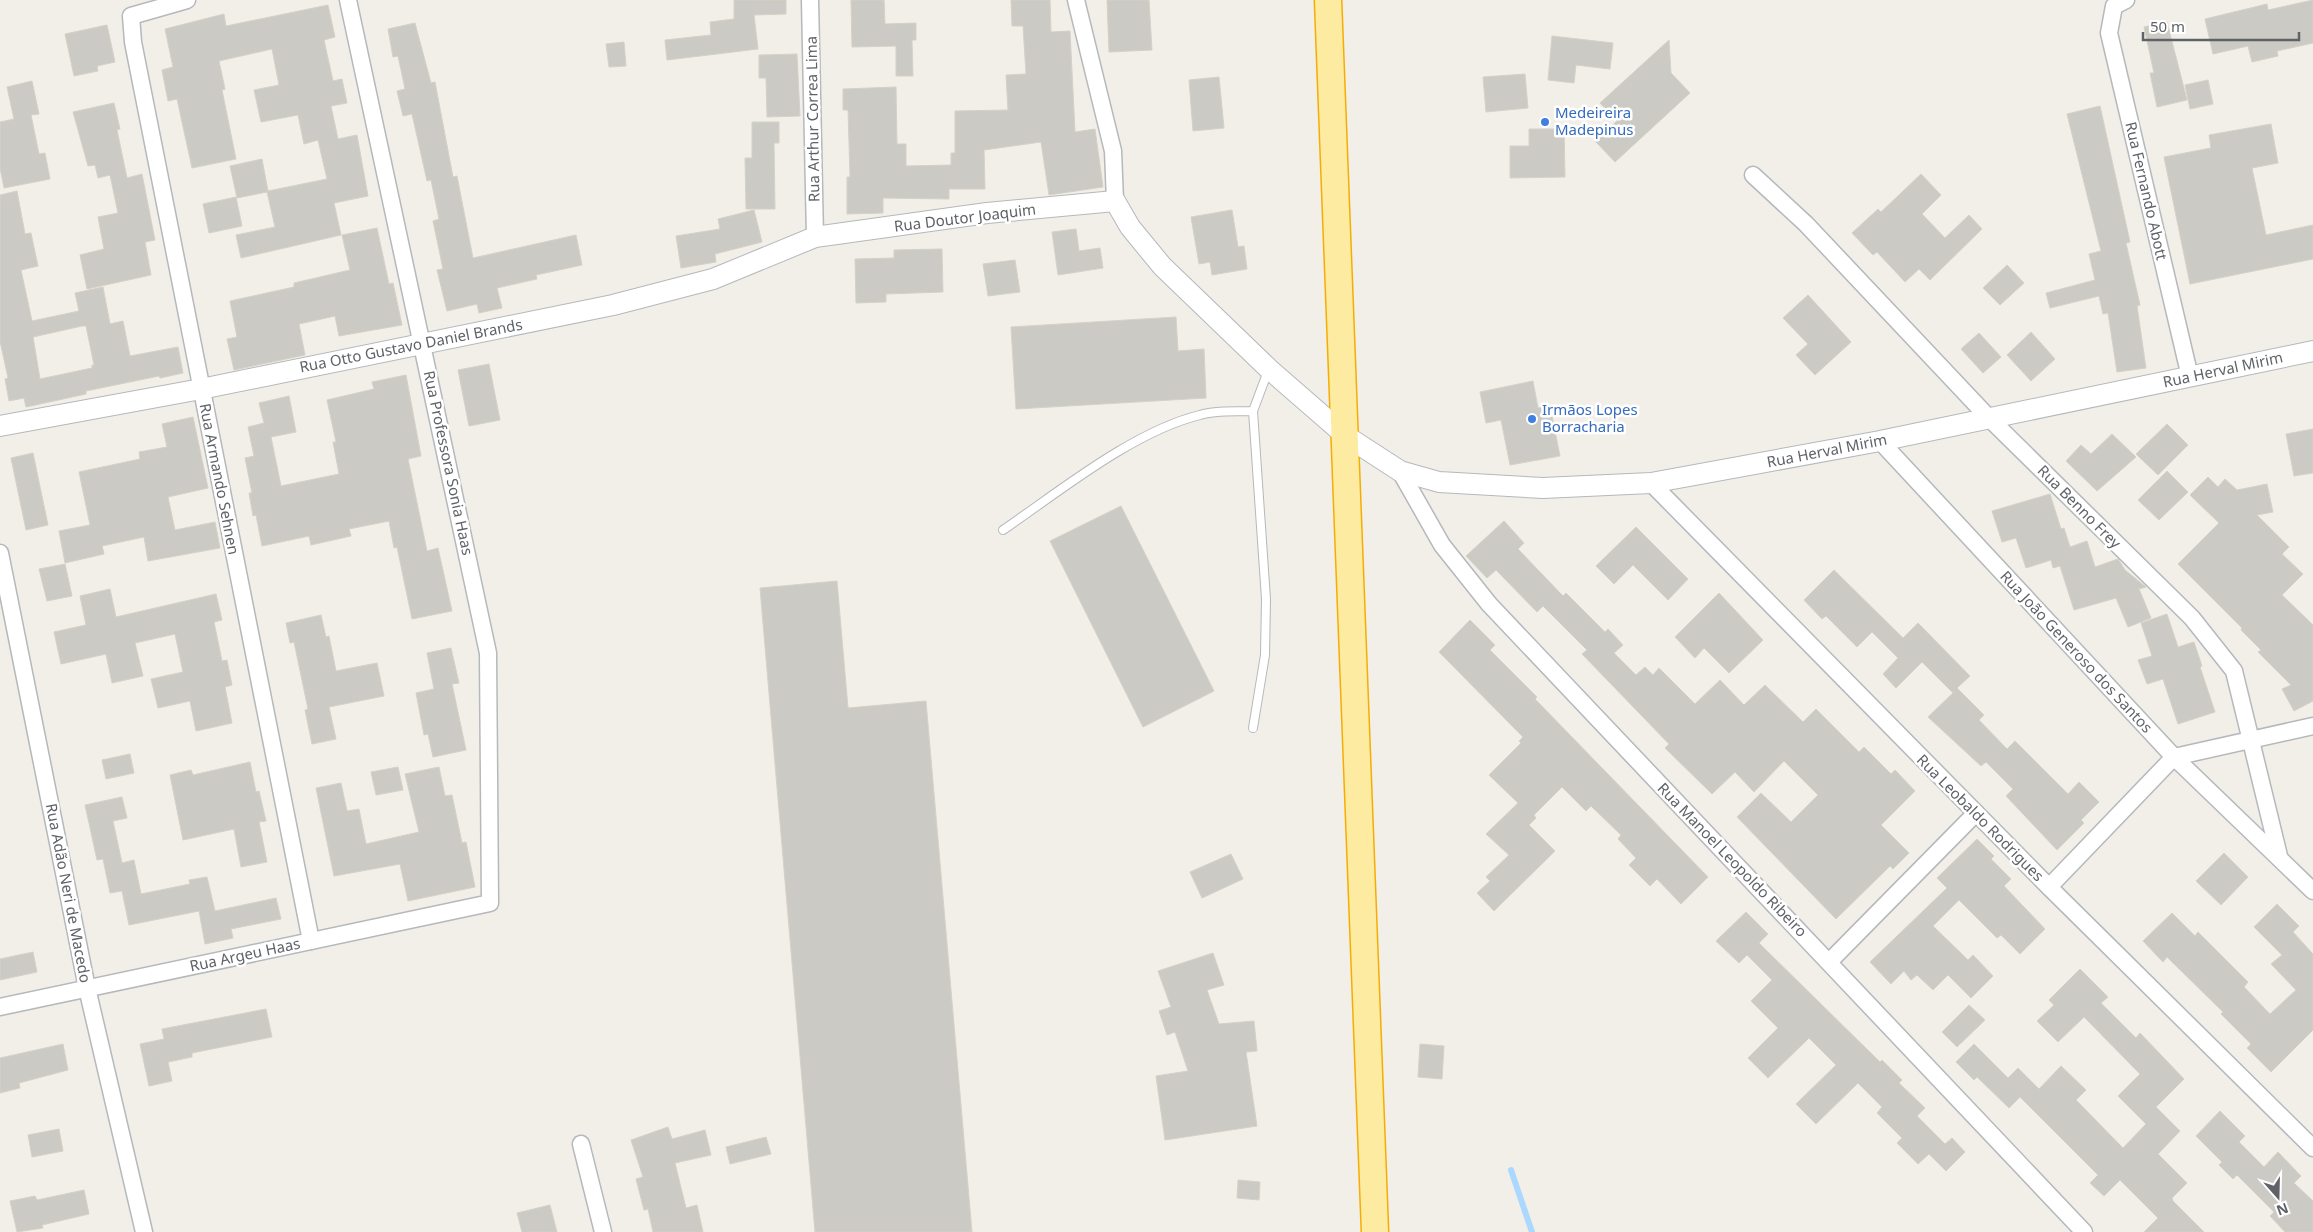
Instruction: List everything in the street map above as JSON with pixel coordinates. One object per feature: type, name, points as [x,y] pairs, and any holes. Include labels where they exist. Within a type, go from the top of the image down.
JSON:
[{"type":"highway","points":[[1328,0],[1375,1232]]},
{"type":"street","name":"Rua Armando Sehnen","points":[[187,0],[131,16],[140,77],[311,941]]},
{"type":"street","name":"Rua Professora Sonia Haas","points":[[348,0],[488,653],[490,903]]},
{"type":"street","name":"Rua Arthur Correa Lima","points":[[810,0],[815,237]]},
{"type":"street","points":[[1076,0],[1113,150],[1116,201]]},
{"type":"street","name":"Rua Fernando Abott","points":[[2120,3],[2109,33],[2190,376]]},
{"type":"street","name":"Rua Benno Frey","points":[[1753,175],[1806,224],[1989,418],[2192,618],[2234,671],[2252,738],[2279,856]]},
{"type":"street","name":"Rua Doutor Joaquim","points":[[815,237],[987,214],[1116,201]]},
{"type":"street","name":"Rua Herval Mirim","points":[[1116,201],[1130,227],[1162,266],[1269,369],[1346,436],[1400,471],[1439,482],[1543,488],[1651,484],[1880,441],[2313,351]]},
{"type":"street","name":"Rua Otto Gustavo Daniel Brands","points":[[0,426],[202,389],[422,342],[612,305],[713,279],[815,237]]},
{"type":"street","name":"Rua João Generoso dos Santos","points":[[1880,441],[2174,757],[2279,856]]},
{"type":"street","name":"Rua Manoel Leopoldo Ribeiro","points":[[1400,471],[1442,545],[1489,604],[2084,1232]]},
{"type":"street","name":"Rua Leobaldo Rodrigues","points":[[1651,484],[2049,887],[2313,1148]]},
{"type":"street","name":"Rua Adão Neri de Macedo","points":[[0,553],[88,988],[144,1232]]},
{"type":"street","points":[[2049,887],[2174,757],[2252,738],[2313,726]]},
{"type":"street","points":[[1829,962],[1976,813]]},
{"type":"street","points":[[2279,856],[2313,891]]},
{"type":"street","name":"Rua Argeu Haas","points":[[0,1007],[490,903]]},
{"type":"street","points":[[580,1144],[603,1232]]},
{"type":"lane","points":[[1253,728],[1265,655],[1266,599],[1253,411],[1269,369]]},
{"type":"lane","points":[[1003,530],[1102,463],[1155,430],[1201,414],[1253,411]]},
{"type":"building","points":[[734,0],[786,0],[786,14],[754,15],[758,49],[667,60],[665,40],[711,35],[710,22],[734,19]]},
{"type":"building","points":[[851,0],[884,0],[885,24],[916,23],[916,40],[912,40],[913,76],[896,76],[896,46],[852,47]]},
{"type":"building","points":[[1011,0],[1050,0],[1051,32],[1070,31],[1075,132],[1095,129],[1103,187],[1049,195],[1041,142],[984,150],[985,189],[949,189],[949,199],[883,198],[883,213],[847,214],[847,177],[850,177],[848,110],[843,110],[843,89],[896,87],[897,144],[906,144],[906,166],[951,165],[951,153],[955,153],[955,111],[1008,110],[1006,75],[1026,74],[1023,26],[1012,26]]},
{"type":"building","points":[[1107,0],[1149,0],[1152,50],[1109,52]]},
{"type":"building","points":[[2313,0],[2313,43],[2277,51],[2278,56],[2252,62],[2248,46],[2213,54],[2205,19],[2267,4],[2268,10]]},
{"type":"building","points":[[328,5],[335,37],[324,40],[333,81],[342,79],[347,103],[331,106],[338,139],[357,135],[368,196],[334,203],[341,235],[241,258],[236,235],[275,227],[267,192],[237,198],[230,166],[262,159],[268,191],[327,179],[318,140],[304,144],[298,115],[261,122],[254,90],[279,85],[272,49],[219,61],[225,89],[222,90],[236,159],[192,168],[177,99],[168,101],[162,70],[173,67],[165,29],[224,14],[226,26]]},
{"type":"building","points":[[2167,22],[2187,100],[2157,107],[2150,73],[2154,73],[2144,27]]},
{"type":"building","points":[[415,23],[431,83],[435,82],[453,177],[457,176],[473,258],[576,235],[582,265],[536,275],[537,279],[497,288],[502,308],[479,313],[477,304],[447,311],[437,270],[443,269],[433,221],[439,219],[431,180],[427,181],[412,114],[403,116],[397,91],[405,89],[398,56],[393,57],[388,29]]},
{"type":"building","points":[[107,25],[115,62],[97,66],[98,71],[74,76],[65,34]]},
{"type":"building","points":[[1552,36],[1613,43],[1610,69],[1576,65],[1574,83],[1548,80]]},
{"type":"building","points":[[1669,40],[1671,73],[1690,93],[1615,162],[1595,141],[1617,121],[1600,103]]},
{"type":"building","points":[[624,42],[626,66],[609,67],[606,44]]},
{"type":"building","points":[[797,54],[800,116],[767,117],[766,78],[759,78],[759,55]]},
{"type":"building","points":[[1525,74],[1528,108],[1486,112],[1483,77]]},
{"type":"building","points":[[1219,77],[1224,128],[1193,131],[1189,80]]},
{"type":"building","points":[[2208,80],[2213,104],[2190,109],[2185,85]]},
{"type":"building","points":[[32,81],[39,114],[31,115],[39,154],[45,153],[50,179],[4,188],[0,168],[0,122],[14,119],[7,87]]},
{"type":"building","points":[[114,103],[120,129],[117,130],[127,178],[142,174],[155,240],[145,242],[151,275],[87,289],[80,255],[104,249],[98,217],[118,213],[110,175],[98,178],[95,165],[88,166],[73,112]]},
{"type":"building","points":[[2100,106],[2130,242],[2126,243],[2140,305],[2137,306],[2146,368],[2117,372],[2108,313],[2103,314],[2099,296],[2050,308],[2046,293],[2095,280],[2089,254],[2101,251],[2067,114]]},
{"type":"building","points":[[752,122],[779,122],[779,143],[774,143],[775,209],[746,209],[745,158],[752,158]]},
{"type":"building","points":[[2271,124],[2278,163],[2252,168],[2266,235],[2313,225],[2313,259],[2190,284],[2164,157],[2211,148],[2209,135]]},
{"type":"building","points":[[1529,129],[1564,129],[1565,177],[1510,178],[1510,146],[1529,146]]},
{"type":"building","points":[[1921,174],[1941,195],[1922,214],[1945,238],[1969,215],[1982,229],[1930,280],[1919,269],[1905,282],[1877,252],[1873,255],[1852,233],[1878,209],[1881,212]]},
{"type":"building","points":[[17,191],[25,234],[31,233],[38,266],[21,270],[32,321],[79,311],[75,293],[103,287],[110,324],[123,321],[130,356],[178,347],[183,373],[86,391],[86,394],[26,407],[24,398],[9,401],[5,379],[8,378],[0,341],[0,195]],"holes":[[[86,326],[94,365],[92,365],[92,368],[40,379],[33,337]]]},
{"type":"building","points":[[236,197],[242,226],[209,233],[203,204]]},
{"type":"building","points":[[754,210],[762,242],[715,254],[716,262],[681,268],[676,236],[720,229],[718,219]]},
{"type":"building","points":[[1232,210],[1238,247],[1244,246],[1247,269],[1212,275],[1210,262],[1199,264],[1191,217]]},
{"type":"building","points":[[377,228],[389,284],[393,283],[402,325],[339,336],[335,316],[299,324],[305,355],[234,370],[227,339],[237,337],[230,301],[294,287],[294,283],[350,270],[342,235]]},
{"type":"building","points":[[1076,229],[1079,251],[1100,248],[1103,268],[1058,275],[1052,232]]},
{"type":"building","points":[[942,249],[943,292],[886,294],[886,302],[856,303],[855,259],[894,258],[894,250]]},
{"type":"building","points":[[1015,260],[1020,292],[988,296],[983,264]]},
{"type":"building","points":[[2007,265],[2024,283],[2000,305],[1983,288]]},
{"type":"building","points":[[1808,295],[1851,342],[1815,375],[1796,355],[1808,344],[1783,318]]},
{"type":"building","points":[[1176,317],[1178,351],[1204,349],[1206,398],[1016,409],[1011,327]]},
{"type":"building","points":[[2031,332],[2055,359],[2031,381],[2007,355]]},
{"type":"building","points":[[1979,333],[2001,357],[1983,373],[1961,349]]},
{"type":"building","points":[[489,364],[500,420],[469,426],[458,370]]},
{"type":"building","points":[[406,375],[421,456],[408,459],[427,551],[438,548],[452,611],[412,619],[397,547],[394,548],[389,521],[349,529],[351,536],[311,545],[309,536],[262,546],[256,515],[253,516],[249,493],[252,493],[245,458],[254,456],[248,427],[264,423],[259,403],[289,396],[296,432],[271,437],[281,486],[339,474],[333,442],[336,442],[327,400],[374,389],[372,382]]},
{"type":"building","points":[[1533,381],[1538,408],[1550,406],[1560,456],[1510,465],[1501,420],[1486,423],[1480,392]]},
{"type":"building","points":[[193,417],[208,488],[168,497],[175,530],[215,522],[220,548],[148,561],[144,537],[102,546],[104,554],[65,563],[59,531],[90,525],[79,472],[140,459],[139,452],[167,447],[162,424]]},
{"type":"building","points":[[2167,424],[2188,445],[2158,475],[2136,454]]},
{"type":"building","points":[[2313,429],[2313,473],[2294,476],[2286,434]]},
{"type":"building","points":[[2112,434],[2136,457],[2097,491],[2066,461],[2081,445],[2091,454]]},
{"type":"building","points":[[33,453],[48,525],[26,530],[11,458]]},
{"type":"building","points":[[2167,471],[2188,492],[2159,520],[2138,500]]},
{"type":"building","points":[[2208,477],[2218,487],[2225,479],[2237,490],[2267,484],[2273,512],[2257,515],[2289,547],[2282,554],[2303,574],[2282,595],[2313,625],[2313,701],[2294,711],[2282,689],[2291,685],[2258,652],[2261,650],[2241,630],[2242,628],[2178,564],[2219,523],[2190,495]]},
{"type":"building","points":[[2050,494],[2061,529],[2064,528],[2070,547],[2087,541],[2095,567],[2118,559],[2125,570],[2146,587],[2139,589],[2151,618],[2128,627],[2116,598],[2074,610],[2060,566],[2053,568],[2051,560],[2026,568],[2016,538],[2002,542],[1992,511]]},
{"type":"building","points":[[1121,506],[1214,691],[1143,727],[1050,541]]},
{"type":"building","points":[[1504,521],[1524,543],[1518,549],[1563,596],[1566,593],[1605,632],[1608,629],[1623,645],[1614,653],[1636,675],[1645,667],[1653,675],[1659,668],[1695,704],[1720,680],[1744,705],[1765,685],[1803,722],[1816,709],[1859,752],[1864,747],[1891,774],[1895,770],[1915,791],[1881,825],[1909,853],[1893,869],[1890,866],[1836,919],[1737,817],[1761,793],[1791,822],[1818,795],[1784,761],[1754,792],[1735,772],[1712,794],[1665,748],[1669,744],[1582,654],[1587,650],[1543,606],[1537,612],[1496,570],[1487,578],[1466,556]]},
{"type":"building","points":[[1636,527],[1688,579],[1668,600],[1633,565],[1614,584],[1596,566]]},
{"type":"building","points":[[65,564],[72,596],[47,601],[39,569]]},
{"type":"building","points":[[1834,570],[1903,638],[1918,623],[1970,676],[1957,688],[1984,715],[1979,720],[2007,749],[2015,741],[2068,794],[2079,782],[2099,802],[2081,820],[2084,823],[2057,850],[2006,796],[2013,789],[1986,762],[1981,766],[1928,717],[1953,693],[1922,662],[1896,688],[1883,674],[1898,658],[1872,632],[1857,647],[1826,616],[1822,619],[1804,600]]},
{"type":"building","points":[[837,581],[848,708],[926,701],[972,1232],[815,1232],[760,588]]},
{"type":"building","points":[[110,589],[116,617],[216,594],[222,620],[214,622],[222,661],[227,660],[232,685],[225,687],[232,723],[196,731],[190,701],[158,708],[151,679],[183,672],[175,634],[135,643],[143,676],[112,683],[106,654],[61,664],[54,632],[86,625],[80,596]]},
{"type":"building","points":[[1719,593],[1763,640],[1729,673],[1704,648],[1695,658],[1675,637]]},
{"type":"building","points":[[2167,614],[2178,647],[2194,642],[2215,712],[2178,724],[2163,679],[2147,684],[2138,660],[2152,656],[2141,623]]},
{"type":"building","points":[[321,615],[326,637],[329,636],[336,671],[377,663],[384,696],[329,707],[336,739],[312,744],[305,710],[308,709],[294,642],[290,643],[286,623]]},
{"type":"building","points":[[1470,620],[1495,645],[1490,650],[1537,697],[1535,699],[1708,877],[1681,904],[1657,879],[1650,886],[1629,865],[1636,858],[1618,839],[1621,835],[1591,806],[1586,811],[1562,787],[1534,815],[1536,818],[1529,825],[1555,851],[1494,911],[1477,893],[1490,881],[1486,877],[1509,855],[1486,834],[1518,803],[1489,775],[1521,743],[1519,741],[1523,737],[1439,652]]},
{"type":"building","points":[[451,648],[459,683],[452,684],[466,750],[433,757],[428,734],[424,735],[416,693],[434,689],[427,653]]},
{"type":"building","points":[[130,754],[134,773],[106,779],[102,760]]},
{"type":"building","points":[[250,762],[256,792],[259,791],[266,821],[259,822],[267,862],[241,867],[234,829],[183,840],[170,775],[191,770],[193,775]]},
{"type":"building","points":[[398,767],[403,790],[376,795],[371,772]]},
{"type":"building","points":[[439,767],[445,796],[452,795],[462,843],[466,842],[475,887],[408,901],[400,864],[334,876],[316,788],[341,783],[347,811],[359,809],[366,844],[419,832],[405,774]]},
{"type":"building","points":[[122,797],[127,818],[113,821],[122,863],[134,860],[141,894],[190,884],[189,880],[207,877],[215,911],[276,898],[281,919],[231,929],[233,938],[205,944],[199,911],[129,925],[122,891],[110,893],[103,859],[97,860],[85,805]]},
{"type":"building","points":[[1977,839],[1994,856],[1991,859],[2011,879],[2004,886],[2045,929],[2020,954],[2001,935],[1997,938],[1959,900],[1933,926],[1968,960],[1973,955],[1993,976],[1971,998],[1948,975],[1933,990],[1917,975],[1911,980],[1904,971],[1891,984],[1870,962],[1947,888],[1937,878]]},
{"type":"building","points":[[2224,853],[2248,877],[2221,905],[2196,881]]},
{"type":"building","points":[[1231,854],[1243,879],[1202,898],[1190,872]]},
{"type":"building","points":[[2277,904],[2299,926],[2293,932],[2313,954],[2313,1030],[2271,1072],[2247,1048],[2251,1044],[2221,1014],[2223,1012],[2167,957],[2163,962],[2143,941],[2172,913],[2195,936],[2198,932],[2248,982],[2244,987],[2270,1014],[2296,990],[2271,964],[2282,955],[2254,927]]},
{"type":"building","points":[[1746,912],[1768,934],[1759,943],[1880,1062],[1882,1060],[1902,1080],[1899,1083],[1925,1108],[1917,1116],[1945,1144],[1952,1138],[1965,1152],[1946,1171],[1929,1154],[1918,1164],[1897,1143],[1902,1138],[1877,1113],[1882,1107],[1858,1083],[1816,1124],[1796,1104],[1836,1065],[1809,1038],[1768,1078],[1748,1058],[1778,1028],[1751,1001],[1772,980],[1747,955],[1739,963],[1716,941]]},
{"type":"building","points":[[33,952],[37,972],[0,980],[0,959]]},
{"type":"building","points":[[1213,953],[1224,985],[1207,990],[1219,1024],[1254,1021],[1257,1051],[1246,1052],[1257,1126],[1165,1140],[1156,1076],[1188,1071],[1175,1032],[1167,1035],[1159,1011],[1171,1007],[1158,971]]},
{"type":"building","points":[[2080,969],[2108,997],[2101,1003],[2136,1038],[2140,1033],[2184,1079],[2156,1107],[2180,1131],[2158,1154],[2187,1183],[2172,1198],[2173,1201],[2204,1232],[2144,1232],[2158,1218],[2120,1180],[2104,1196],[2090,1183],[2098,1175],[2020,1097],[2009,1108],[1977,1077],[1974,1080],[1956,1062],[1974,1044],[2008,1078],[2018,1068],[2039,1089],[2061,1066],[2086,1090],[2076,1100],[2123,1148],[2146,1124],[2118,1096],[2140,1074],[2084,1017],[2058,1042],[2037,1021],[2054,1005],[2049,1000]]},
{"type":"building","points":[[1969,1005],[1985,1020],[1957,1047],[1942,1032]]},
{"type":"building","points":[[266,1009],[272,1037],[192,1053],[192,1057],[168,1062],[172,1081],[149,1086],[140,1044],[164,1039],[162,1029]]},
{"type":"building","points":[[63,1044],[68,1070],[19,1083],[20,1088],[0,1093],[0,1058]]},
{"type":"building","points":[[1420,1044],[1444,1046],[1442,1079],[1418,1077]]},
{"type":"building","points":[[2220,1111],[2245,1136],[2239,1142],[2264,1167],[2278,1152],[2301,1176],[2294,1183],[2313,1201],[2313,1232],[2285,1232],[2270,1216],[2274,1212],[2237,1175],[2233,1179],[2219,1165],[2222,1162],[2196,1136]]},
{"type":"building","points":[[668,1127],[672,1139],[705,1130],[711,1155],[675,1163],[686,1208],[697,1205],[703,1232],[653,1232],[648,1209],[644,1210],[636,1179],[643,1177],[631,1140]]},
{"type":"building","points":[[59,1129],[63,1151],[32,1157],[28,1135]]},
{"type":"building","points":[[766,1137],[771,1154],[730,1164],[726,1147]]},
{"type":"building","points":[[1238,1180],[1260,1182],[1259,1200],[1237,1198]]},
{"type":"building","points":[[84,1190],[89,1214],[42,1225],[43,1228],[17,1232],[10,1201],[35,1196],[37,1200]]},
{"type":"building","points":[[550,1205],[557,1232],[522,1232],[517,1213]]},
{"type":"waterway","points":[[1511,1170],[1532,1232]]},
{"type":"place","name":"Medeireira Madepinus","points":[[1545,122]]},
{"type":"place","name":"Irmãos Lopes Borracharia","points":[[1532,419]]}]
